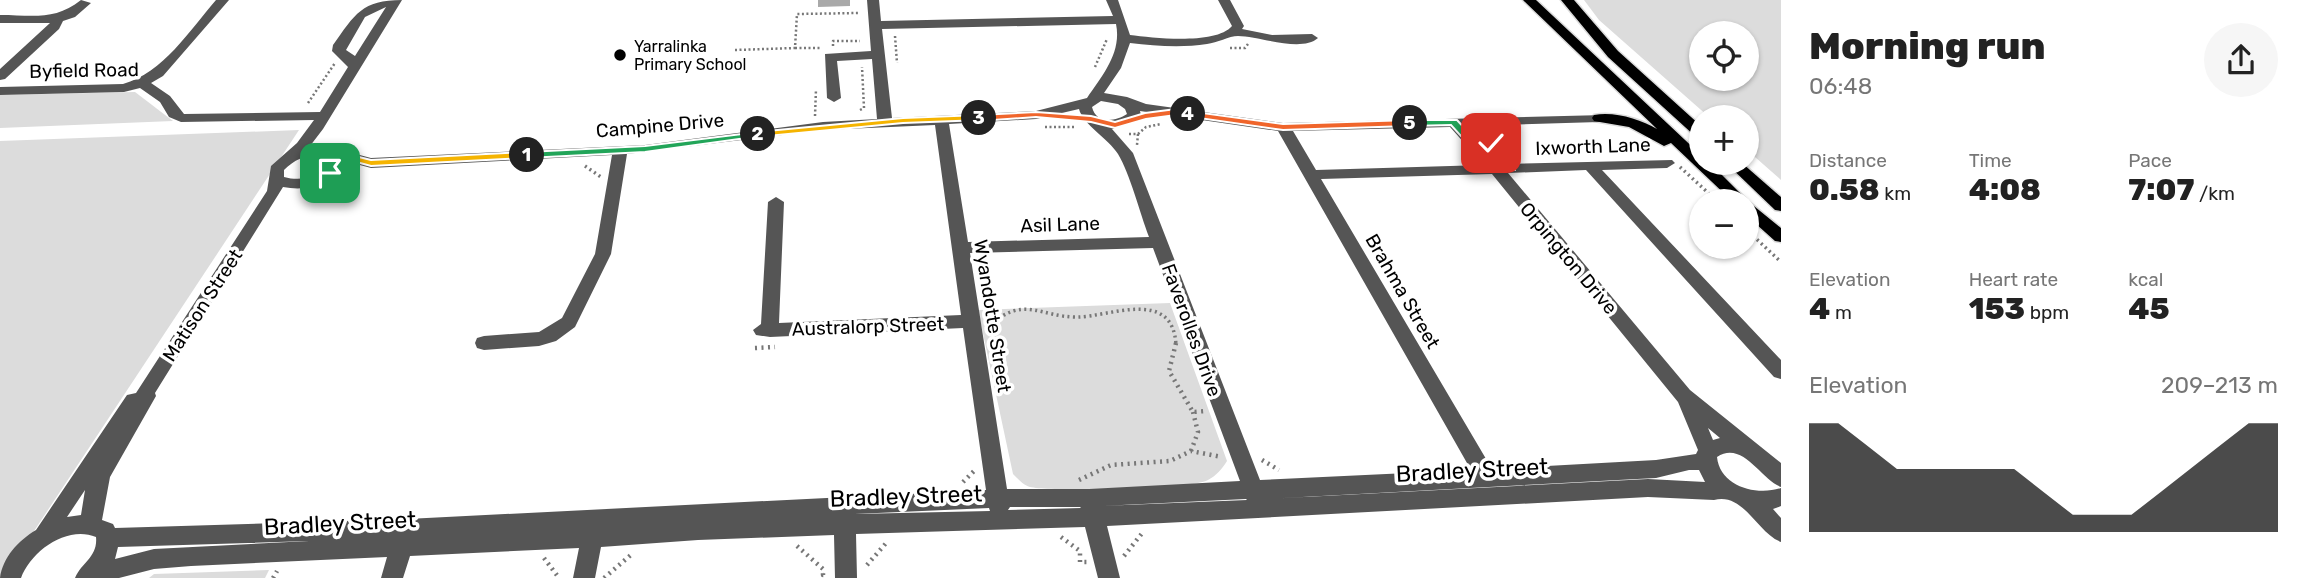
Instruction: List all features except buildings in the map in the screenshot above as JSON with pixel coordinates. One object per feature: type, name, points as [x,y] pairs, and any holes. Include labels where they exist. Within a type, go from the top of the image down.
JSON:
[{"type":"main road","points":[[1529,0],[1728,189]]},
{"type":"main road","points":[[1567,0],[1613,54],[1689,123]]},
{"type":"main road","points":[[1599,118],[1633,122],[1653,132],[1714,189]]},
{"type":"main road","points":[[1746,175],[1781,206]]},
{"type":"main road","points":[[1759,218],[1781,237]]},
{"type":"street","points":[[142,83],[158,74],[223,0]]},
{"type":"street","points":[[354,67],[350,59],[339,51],[340,45],[362,13],[390,0]]},
{"type":"street","points":[[287,158],[319,122],[396,0]]},
{"type":"street","points":[[873,0],[885,122]]},
{"type":"street","points":[[1094,120],[1084,110],[1112,70],[1125,38],[1112,0]]},
{"type":"street","points":[[1224,0],[1238,24],[1237,32]]},
{"type":"street","points":[[0,19],[57,19],[71,14],[85,3]]},
{"type":"street","points":[[0,76],[55,26],[57,19]]},
{"type":"street","points":[[876,31],[1120,20]]},
{"type":"street","points":[[1125,38],[1159,41],[1218,40],[1237,32],[1272,40],[1312,38]]},
{"type":"street","points":[[834,99],[831,57],[878,55]]},
{"type":"street","points":[[1112,70],[1125,101],[1176,112],[1283,127],[1599,118]]},
{"type":"street","name":"Byfield Road","points":[[0,91],[124,88],[142,83],[165,99],[174,114],[181,118],[319,122]]},
{"type":"street","name":"Campine Drive","points":[[1036,115],[1107,97],[1125,101]]},
{"type":"street","name":"Faverolles Drive","points":[[1125,101],[1134,111],[1124,137],[1125,153],[1256,498]]},
{"type":"street","points":[[1129,120],[1176,112]]},
{"type":"street","name":"Campine Drive","points":[[317,180],[371,163],[620,150],[885,122],[1036,115],[1094,120],[1115,125],[1129,120]]},
{"type":"street","name":"Wyandotte Street","points":[[941,119],[961,248],[978,327],[999,508]]},
{"type":"street","name":"Faverolles Drive","points":[[1094,120],[1125,153]]},
{"type":"street","points":[[275,175],[283,183],[291,184],[317,180],[336,167],[338,161],[322,143],[319,122]]},
{"type":"street","name":"Orpington Drive","points":[[1454,122],[1496,168],[1682,395],[1770,464]]},
{"type":"street","name":"Brahma Street","points":[[1283,127],[1485,476]]},
{"type":"street","name":"Campine Drive","points":[[287,158],[307,150],[332,152],[371,163]]},
{"type":"street","points":[[484,343],[539,340],[560,330],[569,322],[603,254],[620,150]]},
{"type":"street","name":"Matison Street","points":[[45,536],[111,431],[136,396],[145,392],[260,217],[275,191],[275,175],[280,163],[287,158]]},
{"type":"street","name":"Ixworth Lane","points":[[1311,175],[1673,165]]},
{"type":"street","points":[[1590,166],[1781,372]]},
{"type":"street","name":"Matison Street","points":[[260,217],[278,201],[317,180]]},
{"type":"street","name":"Australorp Street","points":[[776,202],[766,330],[978,327]]},
{"type":"street","name":"Asil Lane","points":[[961,248],[1160,242]]},
{"type":"street","name":"Matison Street","points":[[90,524],[93,513],[92,498],[100,476],[135,417],[146,396],[145,392]]},
{"type":"street","name":"Orpington Drive","points":[[1682,395],[1712,475],[1726,488]]},
{"type":"street","name":"Bradley Street","points":[[88,576],[154,559],[404,537],[593,527],[698,530],[845,516],[999,508],[1092,508],[1256,498],[1485,476],[1657,469],[1707,456],[1725,446],[1770,464]]},
{"type":"street","name":"Bradley Street","points":[[1256,498],[1648,488],[1714,491],[1726,488]]},
{"type":"street","points":[[1726,488],[1763,502],[1779,501]]},
{"type":"street","points":[[1747,498],[1781,532]]},
{"type":"street","points":[[1092,508],[1112,567]]},
{"type":"street","points":[[845,516],[846,576]]},
{"type":"street","points":[[10,578],[17,560],[45,536],[76,525],[90,524],[105,531],[108,538],[105,555],[88,576]]},
{"type":"street","points":[[584,578],[593,527]]},
{"type":"street","points":[[392,578],[404,537]]},
{"type":"street","name":"Bradley Street","points":[[108,538],[404,537]]},
{"type":"path","points":[[735,50],[794,48],[797,14],[859,13]]},
{"type":"path","points":[[853,113],[864,108],[860,37],[876,31],[894,36],[903,33]]},
{"type":"path","points":[[1103,84],[1089,81],[1109,34]]},
{"type":"path","points":[[894,36],[897,73]]},
{"type":"path","points":[[299,108],[307,104],[335,62],[329,56]]},
{"type":"path","points":[[1673,165],[1702,189]]},
{"type":"path","points":[[574,167],[588,166],[602,178]]},
{"type":"path","points":[[1759,242],[1781,262]]},
{"type":"path","points":[[978,327],[1026,306],[1077,317],[1130,308],[1149,310],[1164,316],[1174,330],[1176,346],[1169,371],[1199,423],[1199,436],[1191,451]]},
{"type":"path","points":[[1193,412],[1222,411]]},
{"type":"path","points":[[1068,485],[1111,465],[1170,461],[1191,451],[1239,458]]},
{"type":"path","points":[[1057,534],[1080,551],[1080,562],[1112,567]]},
{"type":"path","points":[[785,547],[798,546],[823,569],[822,575],[846,576]]},
{"type":"path","points":[[603,578],[633,553]]},
{"type":"path","points":[[273,578],[277,570]]},
{"type":"shaded area","points":[[1584,0],[1781,0],[1781,180],[1759,161],[1759,105],[1695,105],[1599,20]]},
{"type":"shaded area","points":[[135,92],[173,121],[0,128],[0,95]]},
{"type":"shaded area","points":[[299,130],[3,578],[0,578],[0,141]]},
{"type":"shaded area","points":[[1170,303],[1227,461],[1221,469],[1208,480],[1150,488],[1044,489],[1030,487],[1021,482],[1013,474],[978,310]]},
{"type":"shaded area","points":[[269,570],[265,578],[149,578],[154,574]]},
{"type":"place","name":"Yarralinka Primary School","points":[[620,55]]},
{"type":"route","points":[[330,173],[338,161],[335,154],[371,163],[645,149],[823,127],[1036,115],[1091,119],[1115,125],[1145,116],[1176,112],[1283,127],[1454,122],[1496,168],[1512,168],[1491,143]]}]
